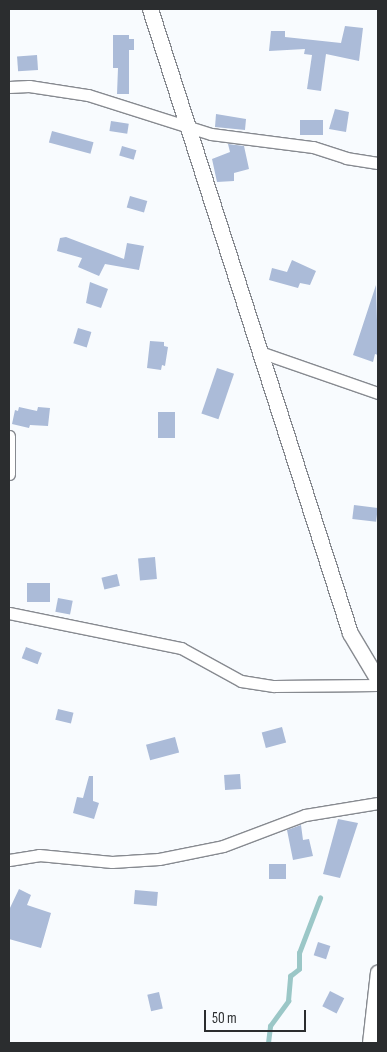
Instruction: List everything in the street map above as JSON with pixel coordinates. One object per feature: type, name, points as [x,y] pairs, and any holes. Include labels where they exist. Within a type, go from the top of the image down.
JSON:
[{"type":"street","points":[[150,9],[350,633],[378,680]]},
{"type":"street","points":[[9,87],[28,86],[88,95],[211,134],[313,147],[346,158],[378,163]]},
{"type":"street","points":[[260,352],[378,393]]},
{"type":"street","points":[[9,436],[9,474]]},
{"type":"street","points":[[9,613],[181,648],[241,681],[274,686],[378,685]]},
{"type":"street","points":[[9,860],[39,855],[112,862],[159,859],[223,846],[305,815],[378,803]]},
{"type":"street","points":[[370,1043],[378,972]]},
{"type":"building","points":[[345,26],[363,28],[359,61],[326,54],[321,91],[307,89],[312,55],[304,54],[305,49],[269,51],[271,31],[285,31],[285,37],[341,43]]},
{"type":"building","points":[[113,35],[129,35],[129,39],[134,39],[134,50],[129,50],[129,94],[117,94],[118,68],[113,68]]},
{"type":"building","points":[[37,55],[38,70],[18,71],[17,56]]},
{"type":"building","points":[[335,109],[349,112],[346,132],[329,129]]},
{"type":"building","points":[[216,114],[246,119],[245,130],[215,127]]},
{"type":"building","points":[[300,120],[323,120],[323,135],[300,135]]},
{"type":"building","points":[[111,121],[129,124],[127,134],[109,131]]},
{"type":"building","points":[[52,131],[94,142],[90,154],[49,143]]},
{"type":"building","points":[[228,144],[244,146],[249,169],[234,173],[234,181],[217,182],[212,159],[230,152]]},
{"type":"building","points":[[122,146],[136,150],[134,160],[119,156]]},
{"type":"building","points":[[130,196],[147,201],[144,212],[127,208]]},
{"type":"building","points":[[66,237],[124,259],[127,243],[144,246],[139,270],[105,264],[99,276],[78,267],[82,258],[57,251],[60,238]]},
{"type":"building","points":[[292,260],[316,271],[310,285],[300,283],[298,288],[269,280],[272,268],[287,272]]},
{"type":"building","points":[[90,282],[108,289],[101,308],[86,303]]},
{"type":"building","points":[[376,285],[378,355],[375,354],[373,362],[353,355]]},
{"type":"building","points":[[78,328],[91,332],[87,347],[73,343]]},
{"type":"building","points":[[150,341],[164,342],[164,346],[168,347],[165,366],[162,365],[161,370],[147,368]]},
{"type":"building","points":[[217,368],[234,374],[218,419],[201,413]]},
{"type":"building","points":[[19,407],[37,411],[38,407],[50,408],[48,426],[30,425],[29,428],[12,424],[15,410],[18,411]]},
{"type":"building","points":[[158,412],[175,412],[175,438],[158,438]]},
{"type":"building","points":[[354,505],[378,508],[376,522],[352,519]]},
{"type":"building","points":[[155,557],[157,579],[140,580],[138,558]]},
{"type":"building","points":[[117,574],[120,586],[104,590],[101,578]]},
{"type":"building","points":[[27,583],[50,583],[50,602],[27,602]]},
{"type":"building","points":[[58,598],[73,601],[70,615],[55,612]]},
{"type":"building","points":[[26,647],[42,653],[38,664],[22,658]]},
{"type":"building","points":[[58,709],[74,713],[71,724],[55,720]]},
{"type":"building","points":[[282,727],[286,742],[266,748],[262,732]]},
{"type":"building","points":[[175,737],[179,752],[150,760],[146,745]]},
{"type":"building","points":[[240,774],[241,789],[225,790],[224,775]]},
{"type":"building","points":[[89,776],[93,776],[93,801],[99,803],[94,819],[73,813],[77,797],[83,798]]},
{"type":"building","points":[[338,819],[358,823],[340,878],[323,874]]},
{"type":"building","points":[[301,825],[303,840],[309,839],[313,856],[293,860],[287,830]]},
{"type":"building","points":[[269,864],[286,864],[286,879],[269,879]]},
{"type":"building","points":[[19,889],[31,895],[27,905],[51,913],[41,948],[9,939],[9,910]]},
{"type":"building","points":[[135,890],[158,892],[157,906],[134,904]]},
{"type":"building","points":[[318,942],[330,946],[326,959],[314,955]]},
{"type":"building","points":[[330,991],[344,998],[337,1013],[322,1006]]},
{"type":"building","points":[[159,992],[163,1009],[151,1011],[147,995]]},
{"type":"waterway","points":[[268,1043],[270,1026],[288,1001],[290,976],[299,969],[299,953],[320,898]]}]
